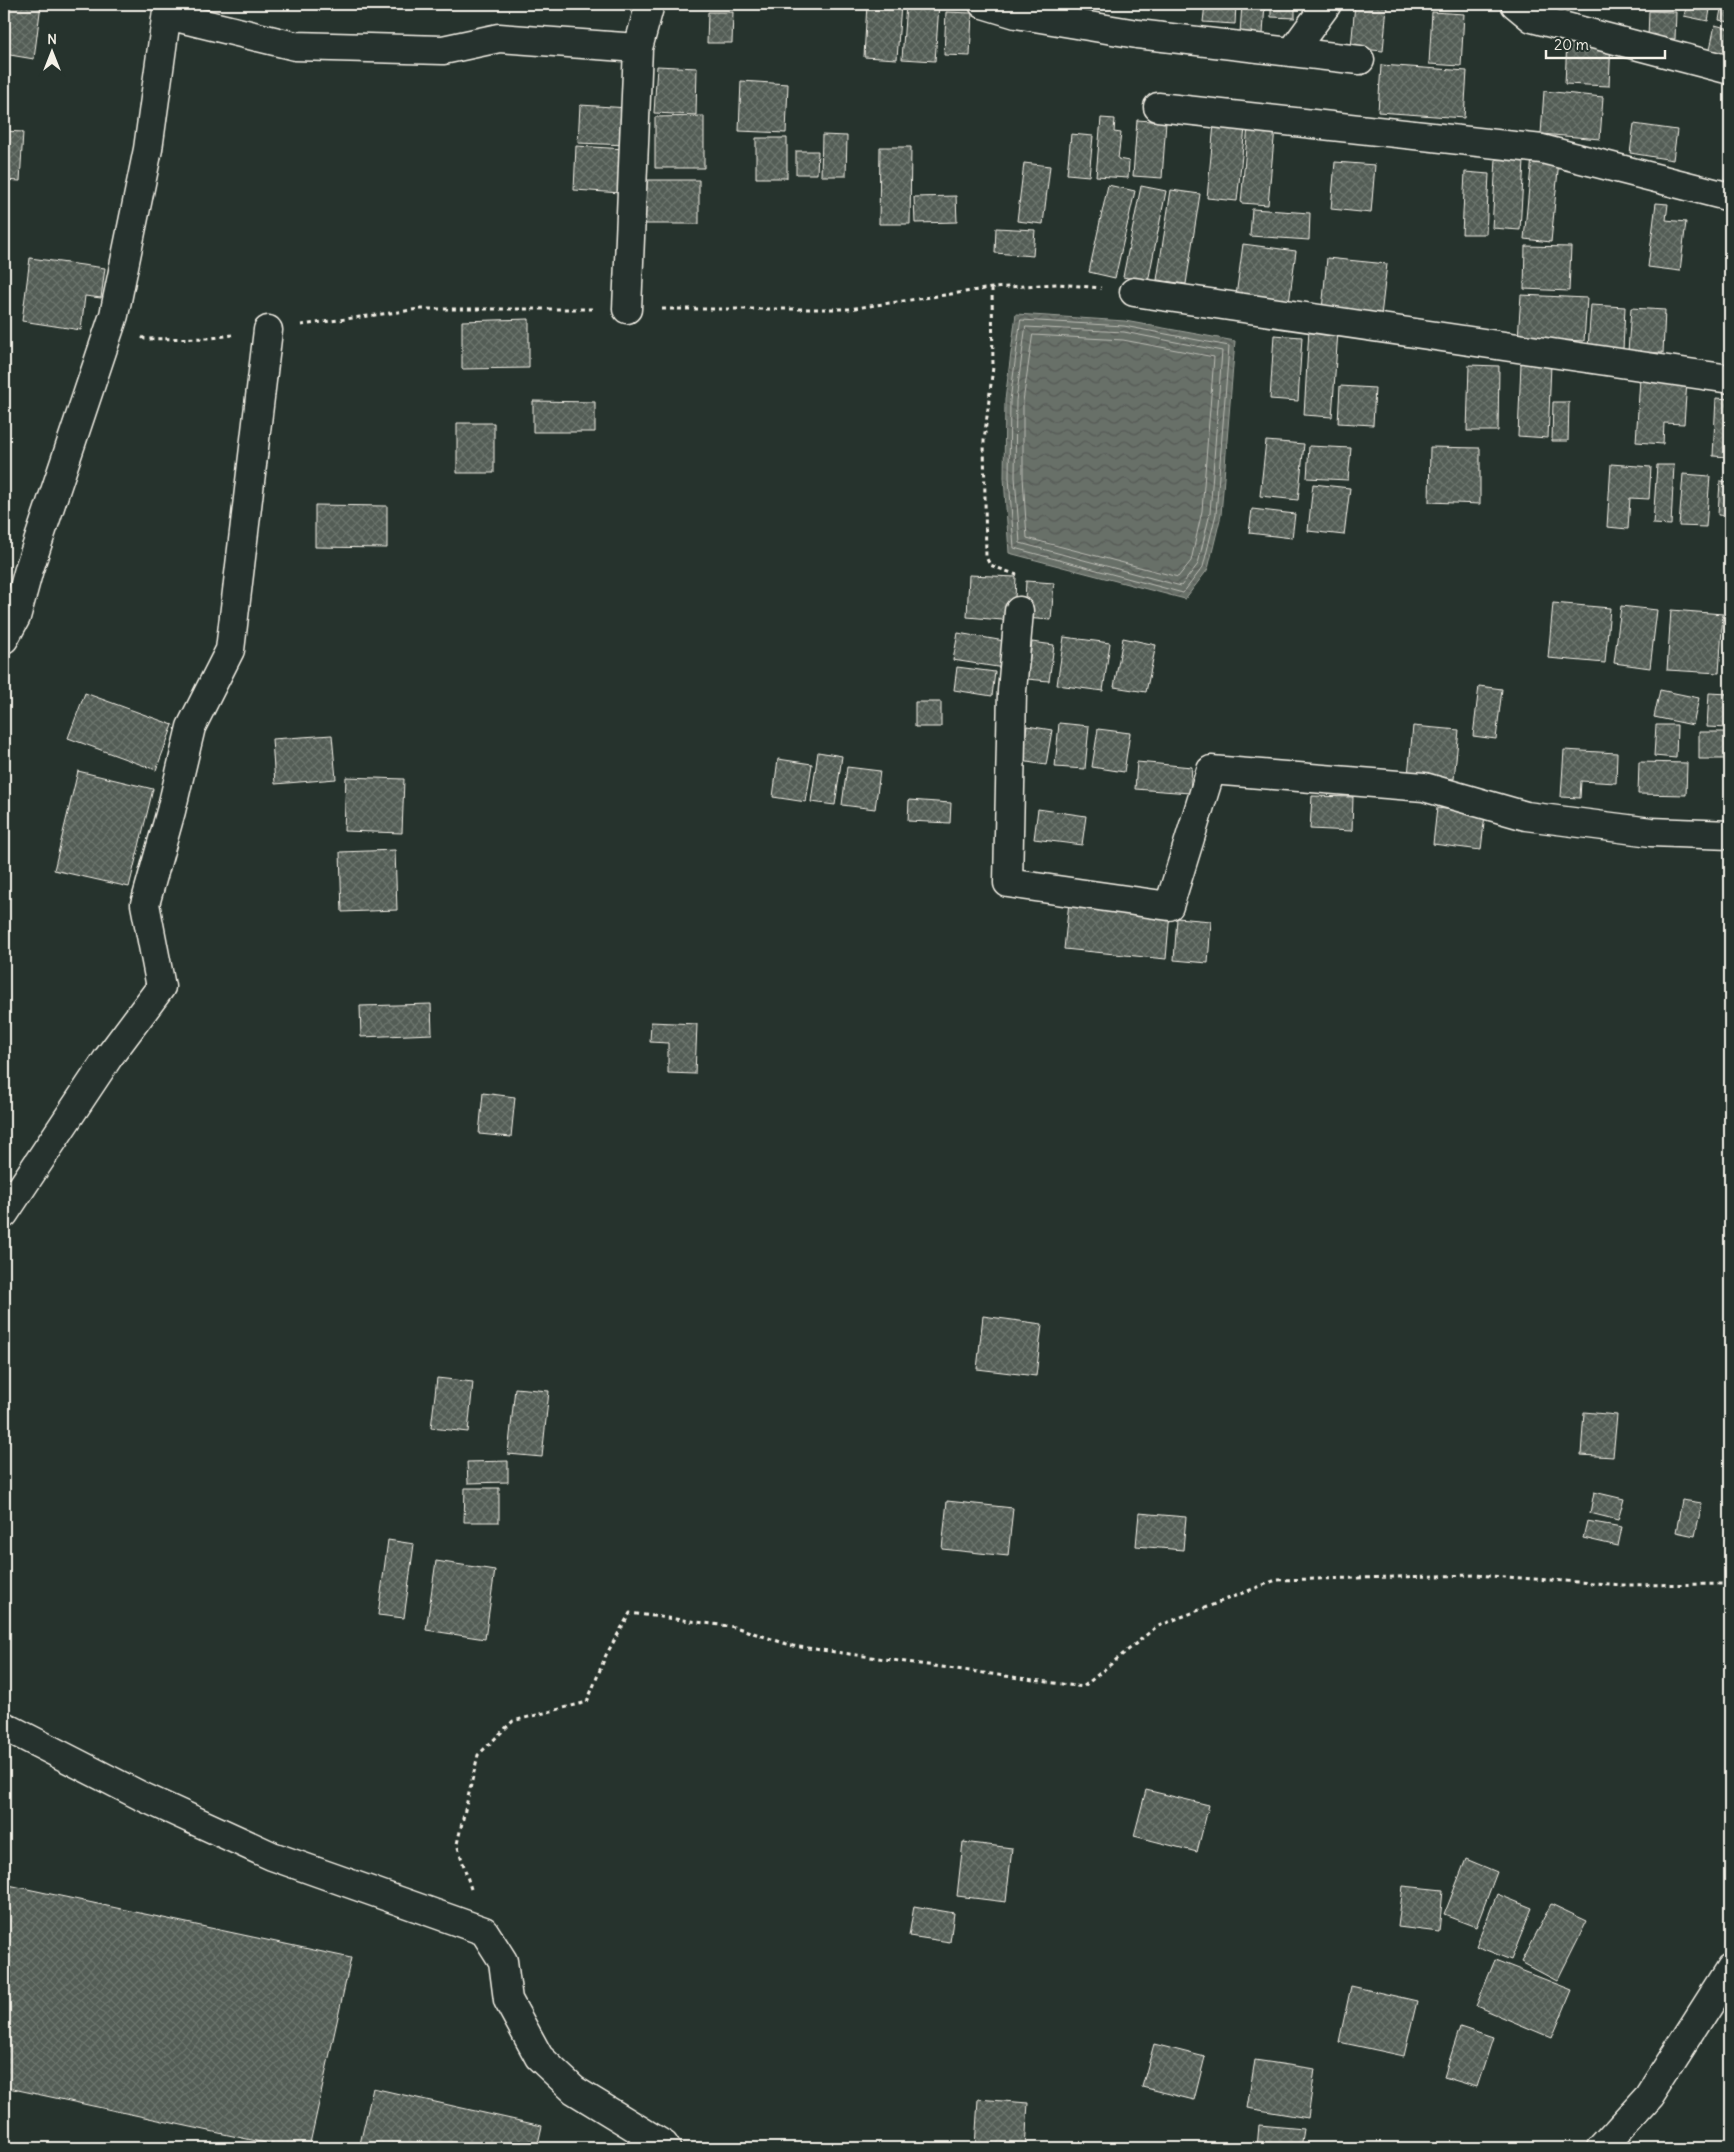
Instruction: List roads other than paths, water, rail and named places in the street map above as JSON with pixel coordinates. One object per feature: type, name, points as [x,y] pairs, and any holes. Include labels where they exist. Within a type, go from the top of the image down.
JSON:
[{"type":"street","points":[[627,309],[638,48],[650,4]]},
{"type":"street","points":[[983,4],[1016,14],[1127,32],[1360,60]]},
{"type":"street","points":[[1292,52],[1327,4]]},
{"type":"street","points":[[1515,4],[1532,18],[1730,70]]},
{"type":"street","points":[[4,640],[16,617],[29,569],[114,315],[148,149],[168,9],[295,46],[443,50],[499,38],[638,48]]},
{"type":"street","points":[[1158,107],[1542,149],[1730,197]]},
{"type":"street","points":[[1134,292],[1730,379]]},
{"type":"street","points":[[4,1214],[108,1058],[161,987],[146,904],[192,727],[230,650],[268,330]]},
{"type":"street","points":[[1019,612],[1012,691],[1008,883],[1169,906],[1211,770],[1424,787],[1526,816],[1651,832],[1730,835]]},
{"type":"street","points":[[4,1726],[141,1796],[272,1856],[484,1931],[503,1961],[508,2000],[539,2057],[574,2090],[664,2144],[666,2148]]},
{"type":"street","points":[[1602,2148],[1649,2096],[1730,1969]]},
{"type":"water","points":[[1016,314],[1125,321],[1235,341],[1221,515],[1208,569],[1185,599],[1009,553],[1004,477],[1005,400]]}]
